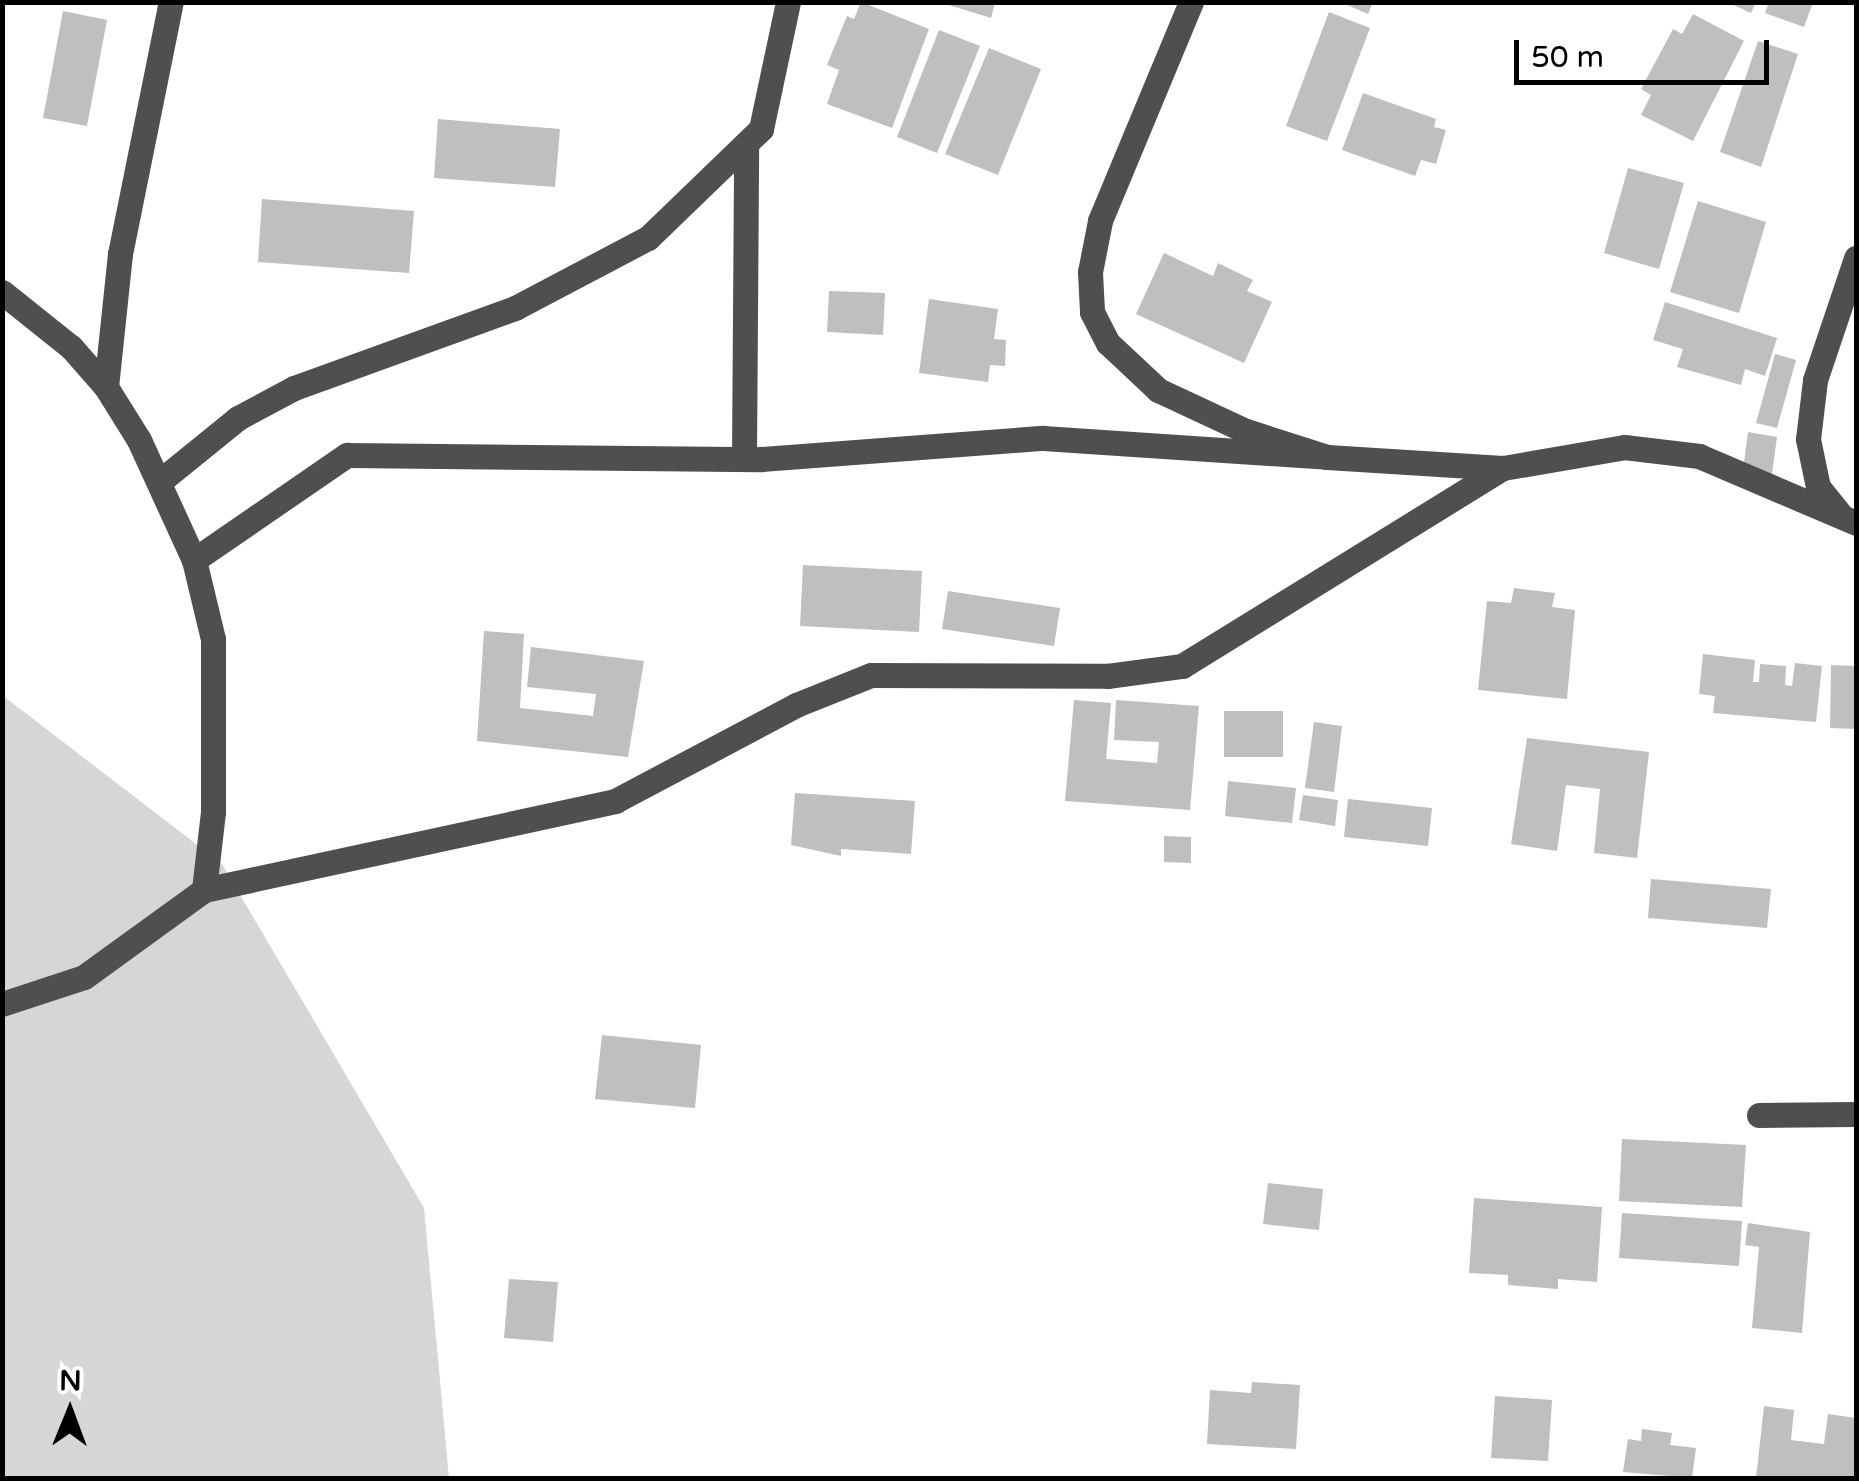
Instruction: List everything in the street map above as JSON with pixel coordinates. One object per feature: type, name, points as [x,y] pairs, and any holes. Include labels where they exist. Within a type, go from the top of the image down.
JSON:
[{"type":"street","points":[[106,387],[120,254],[171,2]]},
{"type":"street","points":[[159,482],[238,418],[294,388],[431,341],[593,271],[648,238],[761,129],[774,94],[788,2]]},
{"type":"street","points":[[1190,2],[1100,221],[1090,272],[1092,312],[1108,343],[1158,390],[1246,431],[1328,457]]},
{"type":"street","points":[[744,458],[746,147]]},
{"type":"street","points":[[1850,520],[1818,487],[1808,440],[1815,380],[1856,258]]},
{"type":"street","points":[[2,292],[71,347],[106,387],[159,482],[194,560],[213,657],[214,812],[204,890]]},
{"type":"street","points":[[194,560],[347,456],[744,458],[1044,438],[1504,468],[1624,448],[1700,456],[1850,520]]},
{"type":"street","points":[[2,1004],[84,977],[204,890],[615,801],[796,706],[871,675],[1107,676],[1182,666],[1504,468]]},
{"type":"street","points":[[1758,1115],[1856,1114]]},
{"type":"shaded area","points":[[2,695],[222,864],[424,1208],[449,1478],[3,1478]]},
{"type":"building","points":[[861,2],[929,29],[892,128],[827,104],[839,70],[827,65],[847,16],[854,19]]},
{"type":"building","points":[[939,2],[995,2],[991,18]]},
{"type":"building","points":[[1340,2],[1373,2],[1368,14]]},
{"type":"building","points":[[1727,2],[1756,2],[1751,13]]},
{"type":"building","points":[[1769,2],[1813,2],[1804,27],[1765,13]]},
{"type":"building","points":[[63,11],[107,20],[87,126],[43,118]]},
{"type":"building","points":[[1329,12],[1370,28],[1327,141],[1286,126]]},
{"type":"building","points":[[1693,14],[1744,41],[1693,141],[1641,115],[1651,95],[1641,89],[1673,29],[1682,34]]},
{"type":"building","points":[[939,30],[980,46],[937,153],[897,137]]},
{"type":"building","points":[[1758,41],[1798,54],[1761,167],[1720,152]]},
{"type":"building","points":[[989,48],[1041,69],[998,175],[945,154]]},
{"type":"building","points":[[1363,93],[1436,119],[1434,127],[1446,130],[1436,164],[1421,160],[1415,176],[1342,150]]},
{"type":"building","points":[[438,119],[560,129],[555,187],[434,178]]},
{"type":"building","points":[[1628,168],[1684,183],[1659,269],[1604,253]]},
{"type":"building","points":[[262,199],[414,211],[409,273],[258,262]]},
{"type":"building","points":[[1698,201],[1766,222],[1739,313],[1670,292]]},
{"type":"building","points":[[1164,253],[1213,276],[1218,263],[1253,280],[1247,291],[1272,302],[1244,363],[1136,314]]},
{"type":"building","points":[[829,291],[885,293],[883,335],[827,332]]},
{"type":"building","points":[[929,299],[998,309],[994,339],[1006,340],[1005,366],[990,365],[988,382],[919,373]]},
{"type":"building","points":[[1665,302],[1777,338],[1765,376],[1745,369],[1741,385],[1677,367],[1683,349],[1653,340]]},
{"type":"building","points":[[1775,354],[1796,360],[1777,428],[1756,423]]},
{"type":"building","points":[[1748,432],[1777,437],[1772,474],[1743,470]]},
{"type":"building","points":[[803,565],[922,571],[919,632],[800,626]]},
{"type":"building","points":[[1514,588],[1555,593],[1552,607],[1575,610],[1567,699],[1478,690],[1487,601],[1511,603]]},
{"type":"building","points":[[948,591],[1060,608],[1054,646],[942,629]]},
{"type":"building","points":[[484,631],[524,634],[520,708],[593,716],[596,694],[527,687],[531,647],[644,661],[628,757],[477,741]]},
{"type":"building","points":[[1703,654],[1755,660],[1753,682],[1759,682],[1760,664],[1786,666],[1785,685],[1792,686],[1795,663],[1822,666],[1816,722],[1713,713],[1715,696],[1699,694]]},
{"type":"building","points":[[1831,665],[1856,666],[1856,729],[1830,728]]},
{"type":"building","points":[[1074,700],[1111,703],[1106,759],[1157,763],[1159,742],[1114,740],[1116,700],[1199,706],[1190,810],[1065,801]]},
{"type":"building","points":[[1224,711],[1283,711],[1283,757],[1224,757]]},
{"type":"building","points":[[1314,722],[1342,726],[1334,792],[1305,788]]},
{"type":"building","points":[[1527,738],[1649,752],[1637,858],[1594,853],[1600,789],[1566,785],[1557,851],[1511,844]]},
{"type":"building","points":[[1228,781],[1296,788],[1292,823],[1225,816]]},
{"type":"building","points":[[795,793],[915,801],[911,854],[841,849],[841,856],[791,845]]},
{"type":"building","points":[[1303,795],[1338,800],[1335,826],[1299,820]]},
{"type":"building","points":[[1348,799],[1432,808],[1428,846],[1344,837]]},
{"type":"building","points":[[1164,836],[1191,837],[1191,863],[1164,862]]},
{"type":"building","points":[[1651,879],[1771,889],[1767,928],[1648,918]]},
{"type":"building","points":[[602,1035],[701,1045],[695,1108],[595,1099]]},
{"type":"building","points":[[1622,1139],[1746,1145],[1742,1207],[1619,1201]]},
{"type":"building","points":[[1268,1183],[1323,1189],[1319,1230],[1263,1224]]},
{"type":"building","points":[[1474,1198],[1602,1207],[1597,1282],[1558,1279],[1558,1289],[1508,1285],[1508,1275],[1469,1273]]},
{"type":"building","points":[[1622,1213],[1742,1221],[1739,1266],[1619,1258]]},
{"type":"building","points":[[1748,1223],[1810,1232],[1802,1333],[1752,1328],[1759,1247],[1745,1245]]},
{"type":"building","points":[[509,1279],[558,1282],[553,1342],[504,1338]]},
{"type":"building","points":[[1252,1382],[1300,1385],[1296,1449],[1207,1444],[1210,1390],[1251,1393]]},
{"type":"building","points":[[1495,1396],[1552,1400],[1548,1461],[1491,1458]]},
{"type":"building","points":[[1764,1406],[1794,1410],[1791,1440],[1824,1444],[1828,1414],[1856,1418],[1856,1478],[1756,1478]]},
{"type":"building","points":[[1642,1429],[1672,1433],[1670,1445],[1696,1448],[1692,1478],[1623,1472],[1628,1439],[1641,1441]]}]
